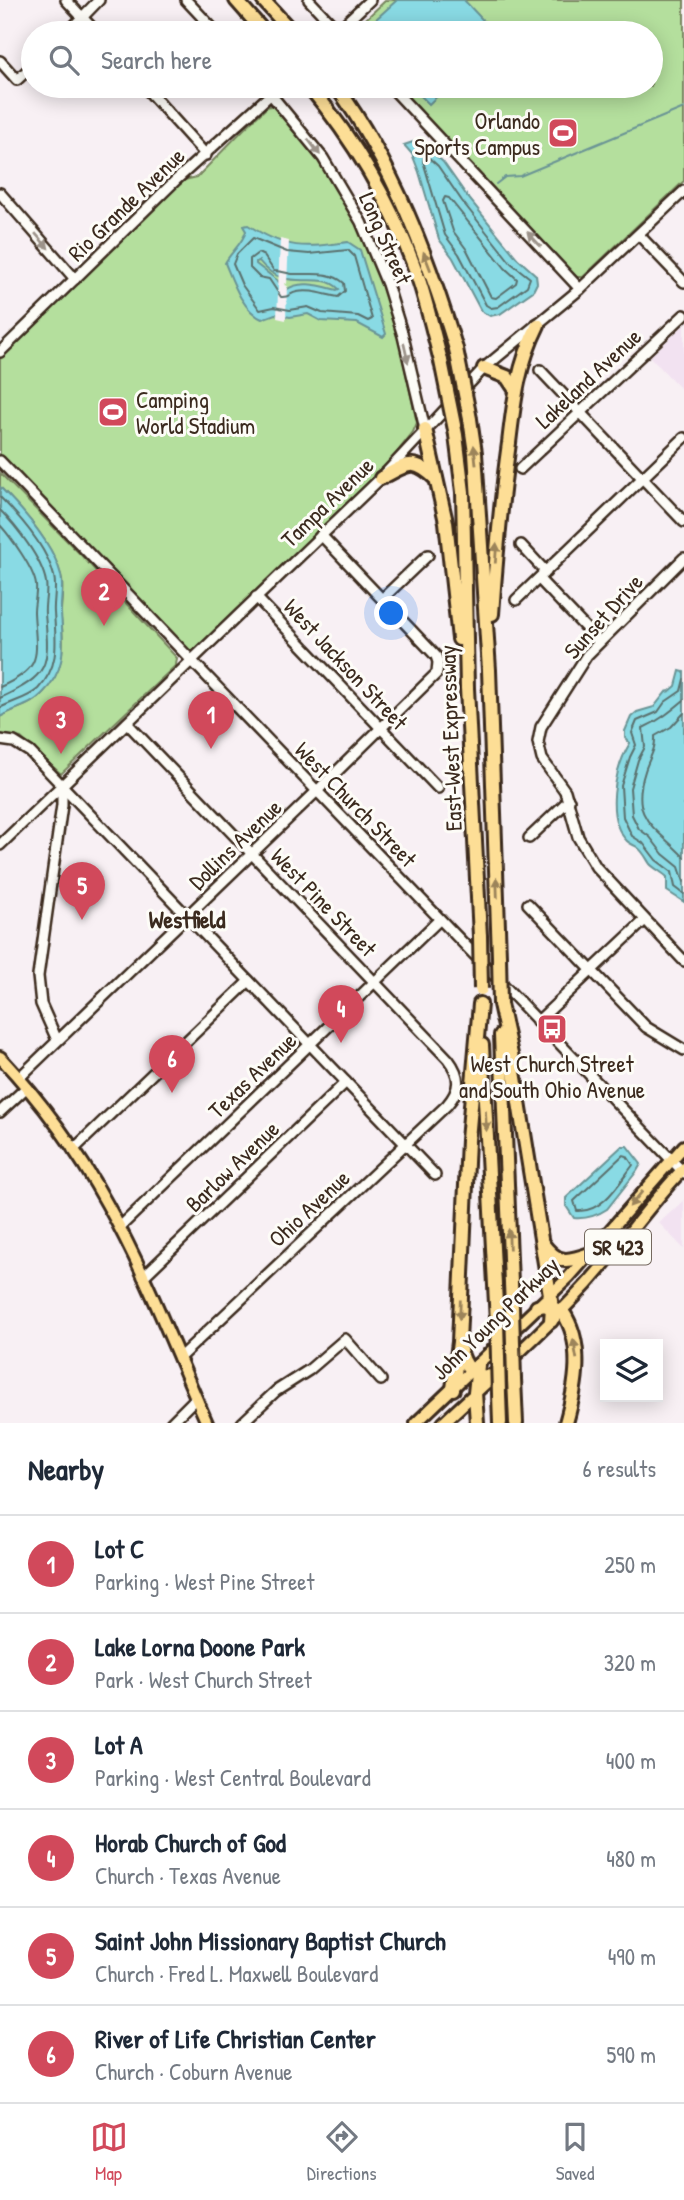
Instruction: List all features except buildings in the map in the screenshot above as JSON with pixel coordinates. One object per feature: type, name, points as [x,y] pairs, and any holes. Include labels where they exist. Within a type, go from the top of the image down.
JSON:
[{"type":"highway","points":[[262,0],[282,21]]},
{"type":"highway","points":[[236,2],[254,21]]},
{"type":"highway","name":"East-West Expressway","points":[[319,98],[364,159],[396,223],[420,282],[441,361],[456,435],[463,492],[467,688],[500,1423]]},
{"type":"highway","name":"East-West Expressway","points":[[345,98],[413,225],[437,288],[456,349],[475,453],[489,670],[516,1423]]},
{"type":"highway","points":[[489,670],[497,541],[515,389],[523,356],[537,325]]},
{"type":"highway","points":[[484,368],[507,377],[515,389]]},
{"type":"highway","points":[[425,429],[451,563],[461,670],[467,688]]},
{"type":"highway","points":[[381,478],[413,464],[423,466],[436,479]]},
{"type":"highway","points":[[453,1389],[459,1342],[468,1140],[480,1004]]},
{"type":"highway","points":[[500,1004],[555,1304],[567,1320],[577,1357],[577,1377],[566,1423]]},
{"type":"highway","points":[[542,1243],[556,1259],[565,1261],[590,1254]]},
{"type":"highway","points":[[537,1307],[555,1304]]},
{"type":"highway","points":[[551,1321],[555,1304]]},
{"type":"highway","points":[[459,1342],[462,1359],[476,1370],[493,1376]]},
{"type":"highway","points":[[476,1370],[477,1423]]},
{"type":"main road","points":[[0,1057],[27,1087],[74,1150],[120,1227],[207,1423]]},
{"type":"main road","name":"John Young Parkway","points":[[555,1304],[590,1254],[684,1146]]},
{"type":"main road","name":"John Young Parkway","points":[[555,1304],[683,1171]]},
{"type":"main road","name":"John Young Parkway","points":[[416,1423],[476,1370],[537,1307]]},
{"type":"main road","name":"John Young Parkway","points":[[443,1423],[551,1321]]},
{"type":"street","points":[[66,0],[86,21]]},
{"type":"street","points":[[78,21],[99,0]]},
{"type":"street","points":[[186,0],[206,21]]},
{"type":"street","points":[[309,0],[328,21]]},
{"type":"street","points":[[349,21],[370,0]]},
{"type":"street","points":[[0,61],[17,80],[21,76]]},
{"type":"street","points":[[155,98],[206,155]]},
{"type":"street","name":"Rio Grande Avenue","points":[[0,352],[176,180],[267,98]]},
{"type":"street","name":"Long Street","points":[[274,98],[323,158],[348,198],[372,246],[402,335],[425,429]]},
{"type":"street","points":[[401,98],[580,289]]},
{"type":"street","name":"Tampa Avenue","points":[[0,845],[381,478],[484,368],[580,289],[684,191]]},
{"type":"street","points":[[0,193],[75,279]]},
{"type":"street","points":[[639,234],[684,282]]},
{"type":"street","name":"Lakeland Avenue","points":[[520,469],[684,315]]},
{"type":"street","points":[[540,370],[684,522]]},
{"type":"street","points":[[516,600],[684,438]]},
{"type":"street","name":"West Church Street","points":[[0,461],[683,1171]]},
{"type":"street","points":[[321,536],[382,599],[428,555]]},
{"type":"street","points":[[521,545],[546,572]]},
{"type":"street","name":"Sunset Drive","points":[[569,800],[542,759],[538,742],[541,727],[598,642],[684,558]]},
{"type":"street","points":[[538,579],[598,642]]},
{"type":"street","name":"West Jackson Street","points":[[256,597],[438,788]]},
{"type":"street","name":"Dollins Avenue","points":[[19,1078],[432,680],[438,662],[382,599]]},
{"type":"street","name":"West Pine Street","points":[[127,723],[448,1059],[457,1073],[458,1082]]},
{"type":"street","points":[[0,740],[21,745],[62,785],[435,1175]]},
{"type":"street","points":[[57,1040],[41,1004],[38,976],[62,805],[62,785]]},
{"type":"street","points":[[529,838],[569,800],[578,837],[586,853],[684,961]]},
{"type":"street","points":[[528,904],[646,1027],[684,1051]]},
{"type":"street","points":[[537,1021],[645,919]]},
{"type":"street","name":"Texas Avenue","points":[[120,1227],[439,920]]},
{"type":"street","points":[[74,1150],[249,981]]},
{"type":"street","name":"Barlow Avenue","points":[[143,1277],[346,1082]]},
{"type":"street","name":"Ohio Avenue","points":[[179,1359],[454,1097],[458,1082]]},
{"type":"street","points":[[0,1112],[27,1087]]},
{"type":"street","points":[[242,1423],[276,1391],[309,1370],[345,1339],[381,1380]]},
{"type":"street","points":[[171,1423],[196,1398]]},
{"type":"shaded area","points":[[684,325],[684,392],[650,357]]},
{"type":"shaded area","points":[[684,1200],[684,1249],[659,1223]]},
{"type":"green space","name":"Orlando Sports Campus","points":[[386,0],[684,0],[684,181],[583,277],[576,277],[408,98],[663,98],[663,21],[364,21]]},
{"type":"green space","points":[[273,105],[320,162],[370,250],[394,319],[417,423],[382,471],[200,647],[192,651],[186,649],[0,457],[0,359],[180,181],[197,177],[267,107]]},
{"type":"green space","points":[[0,473],[177,658],[176,665],[61,774],[21,738],[0,734],[0,717],[33,701],[55,677],[61,659],[63,639],[61,575],[51,550],[36,528],[0,487]]},
{"type":"water","points":[[397,0],[464,0],[484,21],[374,21]]},
{"type":"water","points":[[423,98],[435,98],[429,104]]},
{"type":"water","points":[[419,140],[443,162],[517,258],[536,275],[537,283],[533,291],[500,314],[490,316],[481,311],[453,258],[439,239],[419,172],[412,154],[404,145]]},
{"type":"water","points":[[248,225],[285,243],[307,246],[348,242],[360,250],[386,334],[383,337],[357,323],[321,321],[308,314],[290,317],[275,314],[262,319],[255,315],[239,295],[225,263],[246,231],[243,226]],"holes":[[[259,261],[270,271],[291,280],[331,283],[339,289],[303,284],[285,291],[278,281],[256,262]]]},
{"type":"water","points":[[0,487],[36,528],[57,563],[62,580],[63,646],[56,675],[42,694],[0,717]]},
{"type":"water","points":[[680,671],[684,672],[684,902],[667,891],[667,877],[627,841],[620,831],[614,806],[616,779],[630,743],[625,738],[625,731],[631,717],[637,712],[654,707],[666,692],[676,686]]},
{"type":"water","points":[[622,1146],[627,1146],[641,1164],[637,1171],[607,1209],[592,1216],[574,1218],[566,1206],[566,1198]]},
{"type":"pier","points":[[280,239],[289,241],[286,320],[277,318]]},
{"type":"waterway","points":[[496,184],[505,177],[520,176],[684,108]]},
{"type":"place","name":"Orlando Sports Campus","points":[[563,133]]},
{"type":"place","name":"Camping World Stadium","points":[[113,412]]},
{"type":"place","name":"Lake Lorna Doone Park","points":[[104,626]]},
{"type":"place","name":"Lot C","points":[[211,749]]},
{"type":"place","name":"Lot A","points":[[61,754]]},
{"type":"place","name":"Saint John Missionary Baptist Church","points":[[82,920]]},
{"type":"place","name":"West Church Street and South Ohio Avenue","points":[[552,1029]]},
{"type":"place","name":"Horab Church of God","points":[[341,1043]]},
{"type":"place","name":"River of Life Christian Center","points":[[172,1093]]},
{"type":"district","name":"Westfield","points":[[187,919]]}]
